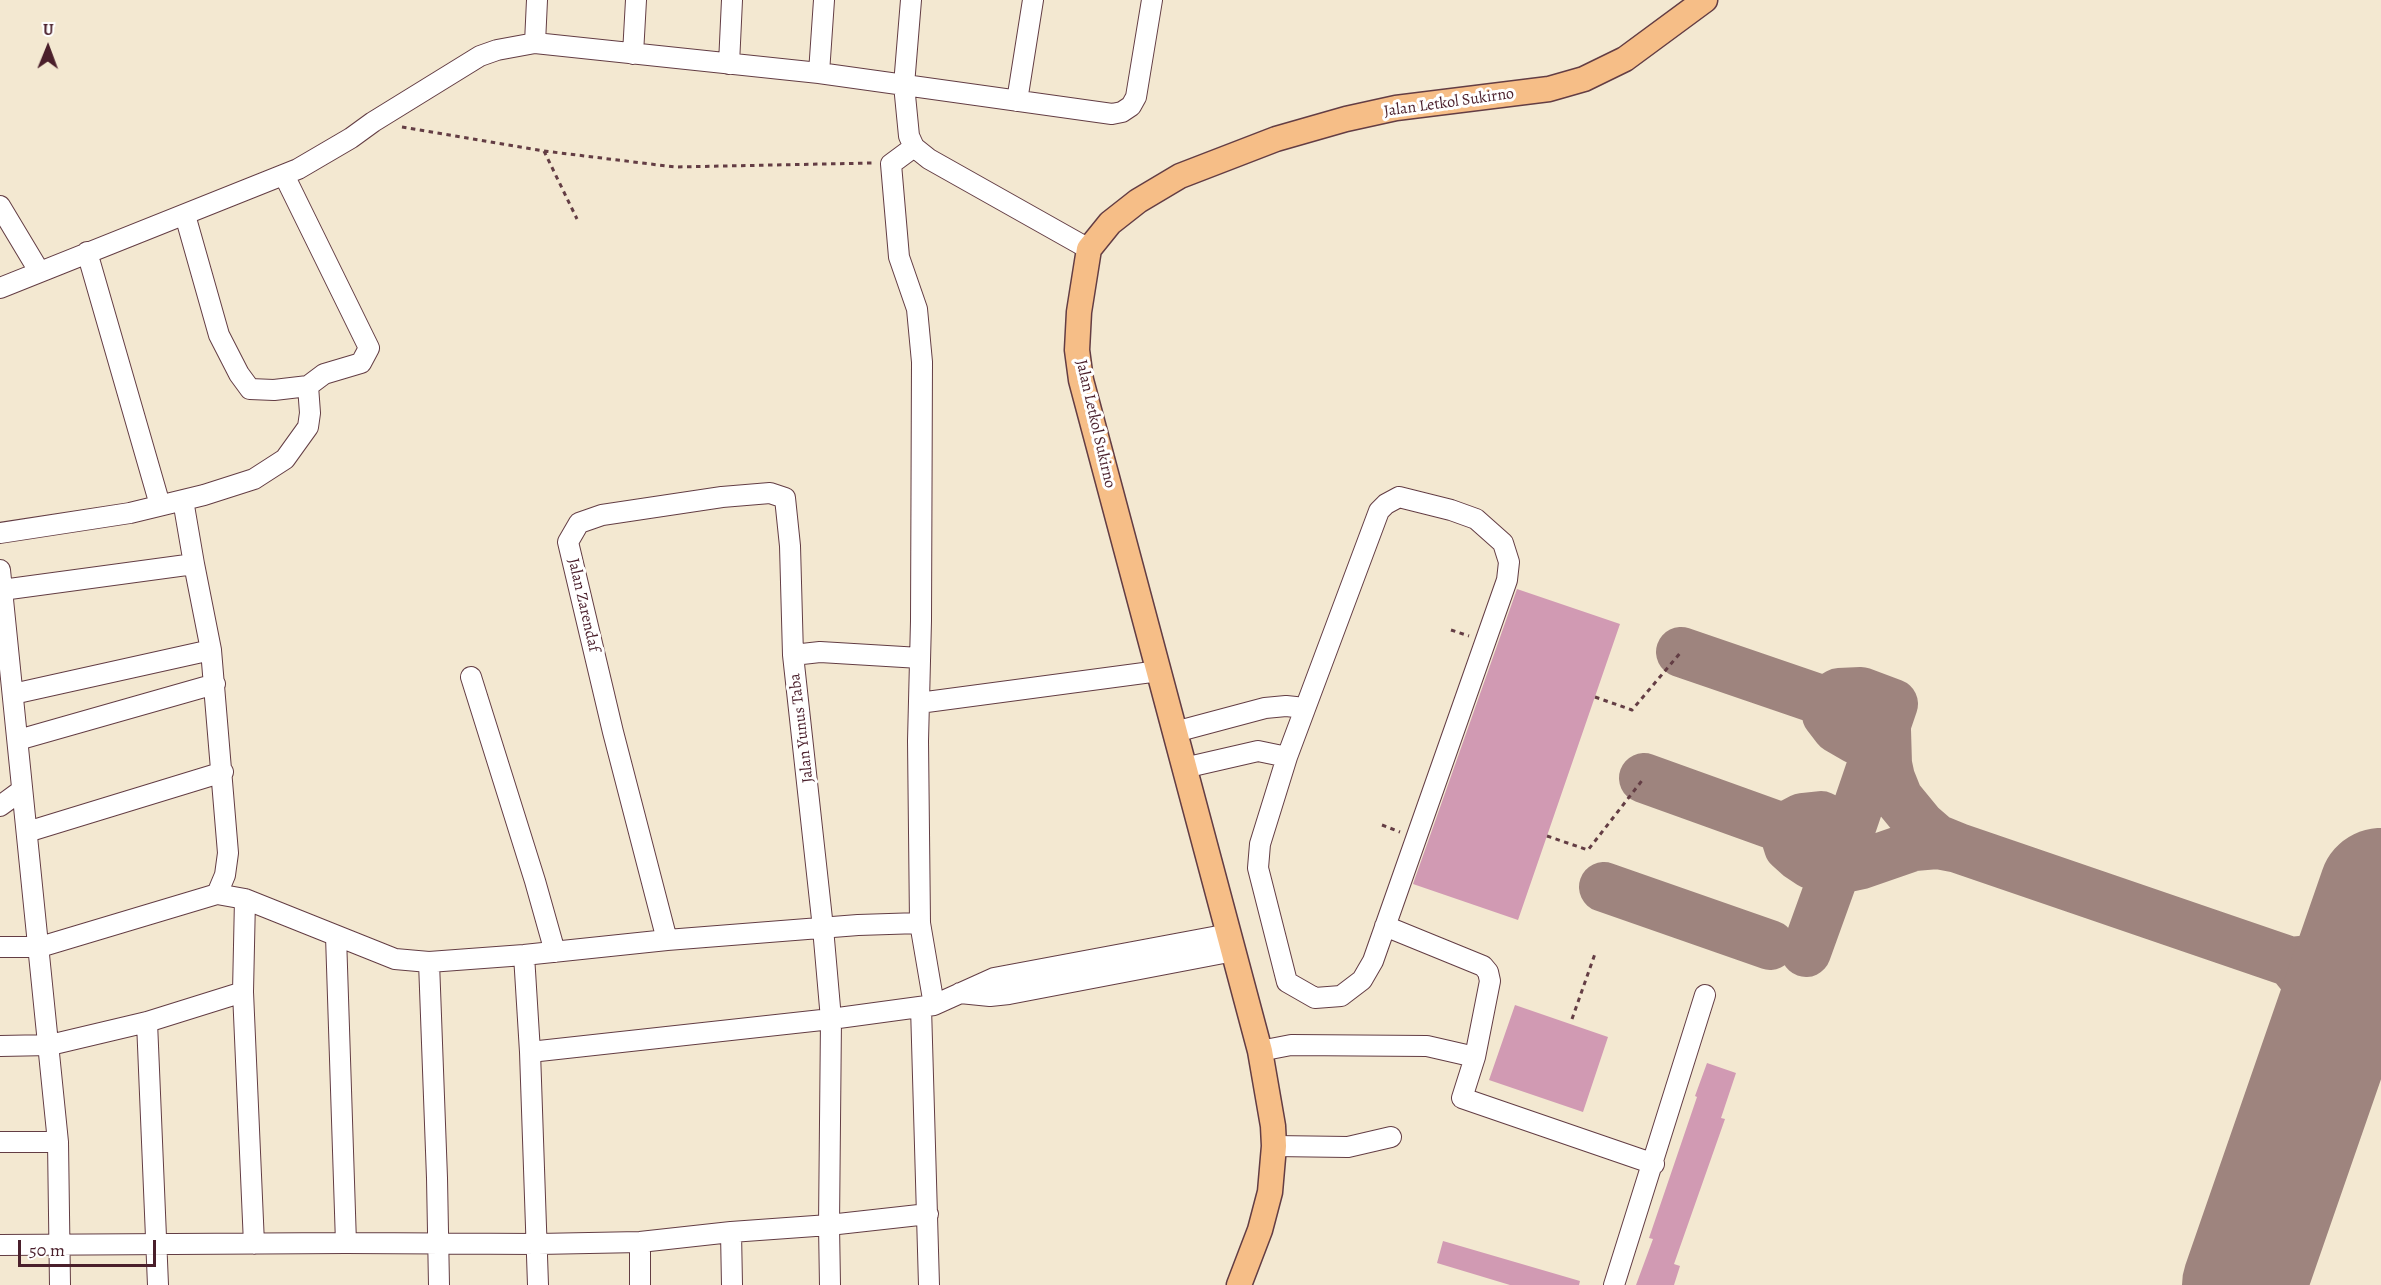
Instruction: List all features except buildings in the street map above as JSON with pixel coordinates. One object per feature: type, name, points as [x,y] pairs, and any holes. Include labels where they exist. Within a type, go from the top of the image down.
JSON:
[{"type":"main road","name":"Jalan Letkol Sukirno","points":[[1239,1285],[1260,1230],[1270,1192],[1274,1146],[1260,1051],[1081,380],[1077,350],[1089,249],[1110,223],[1138,201],[1180,176],[1276,139],[1346,119],[1396,108],[1549,89],[1584,79],[1625,59],[1705,0]]},
{"type":"street","points":[[535,43],[537,0]]},
{"type":"street","points":[[633,54],[636,0]]},
{"type":"street","points":[[729,64],[732,0]]},
{"type":"street","points":[[819,73],[824,0]]},
{"type":"street","points":[[911,0],[904,85],[909,136],[914,147],[929,159],[1089,249]]},
{"type":"street","points":[[1017,101],[1033,0]]},
{"type":"street","points":[[0,288],[284,175],[351,138],[480,56],[497,50],[535,43],[819,73],[1112,114],[1122,112],[1131,106],[1136,97],[1152,0]]},
{"type":"street","points":[[914,147],[891,164],[899,256],[916,309],[922,362],[920,922],[927,1006],[929,1285]]},
{"type":"street","points":[[185,215],[219,335],[239,374],[250,389],[274,390],[308,386],[324,374],[361,363],[369,348],[284,175]]},
{"type":"street","points":[[0,206],[39,271]]},
{"type":"street","points":[[87,252],[160,505]]},
{"type":"street","points":[[0,533],[130,513],[183,500],[254,478],[285,459],[308,427],[310,413],[308,386]]},
{"type":"street","name":"Jalan Zarendaf","points":[[667,940],[613,732],[568,542],[579,523],[602,516],[722,496],[770,493],[785,498],[790,546],[793,655]]},
{"type":"street","points":[[1399,497],[1451,510],[1476,519],[1503,543],[1509,562],[1507,580],[1385,926],[1362,980],[1341,996],[1316,998],[1287,982],[1258,868],[1260,844],[1287,757],[1379,511],[1386,504],[1399,497]]},
{"type":"street","points":[[183,500],[211,650],[223,772],[228,853],[225,875],[217,894]]},
{"type":"street","points":[[2,590],[194,564]]},
{"type":"street","points":[[0,570],[8,683],[18,740],[50,1045],[58,1142],[60,1285]]},
{"type":"street","points":[[8,683],[211,650]]},
{"type":"street","name":"Jalan Yunus Taba","points":[[830,1285],[831,1019],[793,655],[820,652],[920,658]]},
{"type":"street","points":[[919,703],[1158,671]]},
{"type":"street","points":[[471,677],[555,952]]},
{"type":"street","points":[[18,740],[215,684]]},
{"type":"street","points":[[1175,732],[1265,708],[1277,706],[1305,708]]},
{"type":"street","points":[[1184,768],[1258,751],[1287,757]]},
{"type":"street","points":[[27,832],[223,772]]},
{"type":"street","points":[[0,806],[22,790]]},
{"type":"street","points":[[0,947],[40,946],[217,894],[245,899],[395,958],[429,962],[667,940],[920,922]]},
{"type":"street","points":[[245,899],[243,992],[254,1244]]},
{"type":"street","points":[[1385,926],[1483,966],[1488,972],[1490,981],[1475,1056],[1462,1098],[1654,1164]]},
{"type":"street","points":[[336,936],[346,1243]]},
{"type":"street","points":[[530,1052],[831,1019],[927,1006],[960,993],[990,996],[1009,994],[1231,942]]},
{"type":"street","points":[[524,955],[530,1052],[538,1285]]},
{"type":"street","points":[[429,962],[439,1285]]},
{"type":"street","points":[[0,1046],[50,1045],[147,1022],[243,992]]},
{"type":"street","points":[[1614,1285],[1654,1164],[1705,995]]},
{"type":"street","points":[[147,1022],[158,1285]]},
{"type":"street","points":[[1260,1051],[1291,1045],[1427,1046],[1475,1056]]},
{"type":"street","points":[[1274,1146],[1348,1147],[1391,1137]]},
{"type":"street","points":[[0,1142],[58,1142]]},
{"type":"street","points":[[0,1245],[640,1242],[928,1214]]},
{"type":"street","points":[[731,1232],[732,1285]]},
{"type":"street","points":[[640,1242],[640,1285]]},
{"type":"path","points":[[373,122],[544,152],[675,166],[808,165],[851,162],[891,164]]},
{"type":"path","points":[[544,152],[577,219]]},
{"type":"path","points":[[1595,697],[1632,710],[1681,652]]},
{"type":"path","points":[[1547,836],[1588,850],[1644,778]]},
{"type":"path","points":[[1572,1019],[1596,951]]},
{"type":"taxiway","points":[[1681,652],[1827,702]]},
{"type":"taxiway","points":[[1806,952],[1850,830],[1893,704],[1861,692],[1839,693],[1829,699],[1827,715],[1837,728],[1856,739],[1879,745]]},
{"type":"taxiway","points":[[1886,730],[1887,764],[1898,798],[1921,826],[1936,839],[1958,848]]},
{"type":"taxiway","points":[[1644,778],[1783,828]]},
{"type":"taxiway","points":[[1850,830],[1821,816],[1802,818],[1783,828],[1789,847],[1811,864],[1848,867],[1914,846],[1937,844],[1958,848],[2291,962],[2321,959],[2342,951],[2366,933]]},
{"type":"taxiway","points":[[1604,887],[1770,945]]},
{"type":"taxiway","points":[[2291,962],[2312,988],[2324,1012],[2330,1033]]},
{"type":"runway","points":[[2244,1285],[2381,890]]}]
